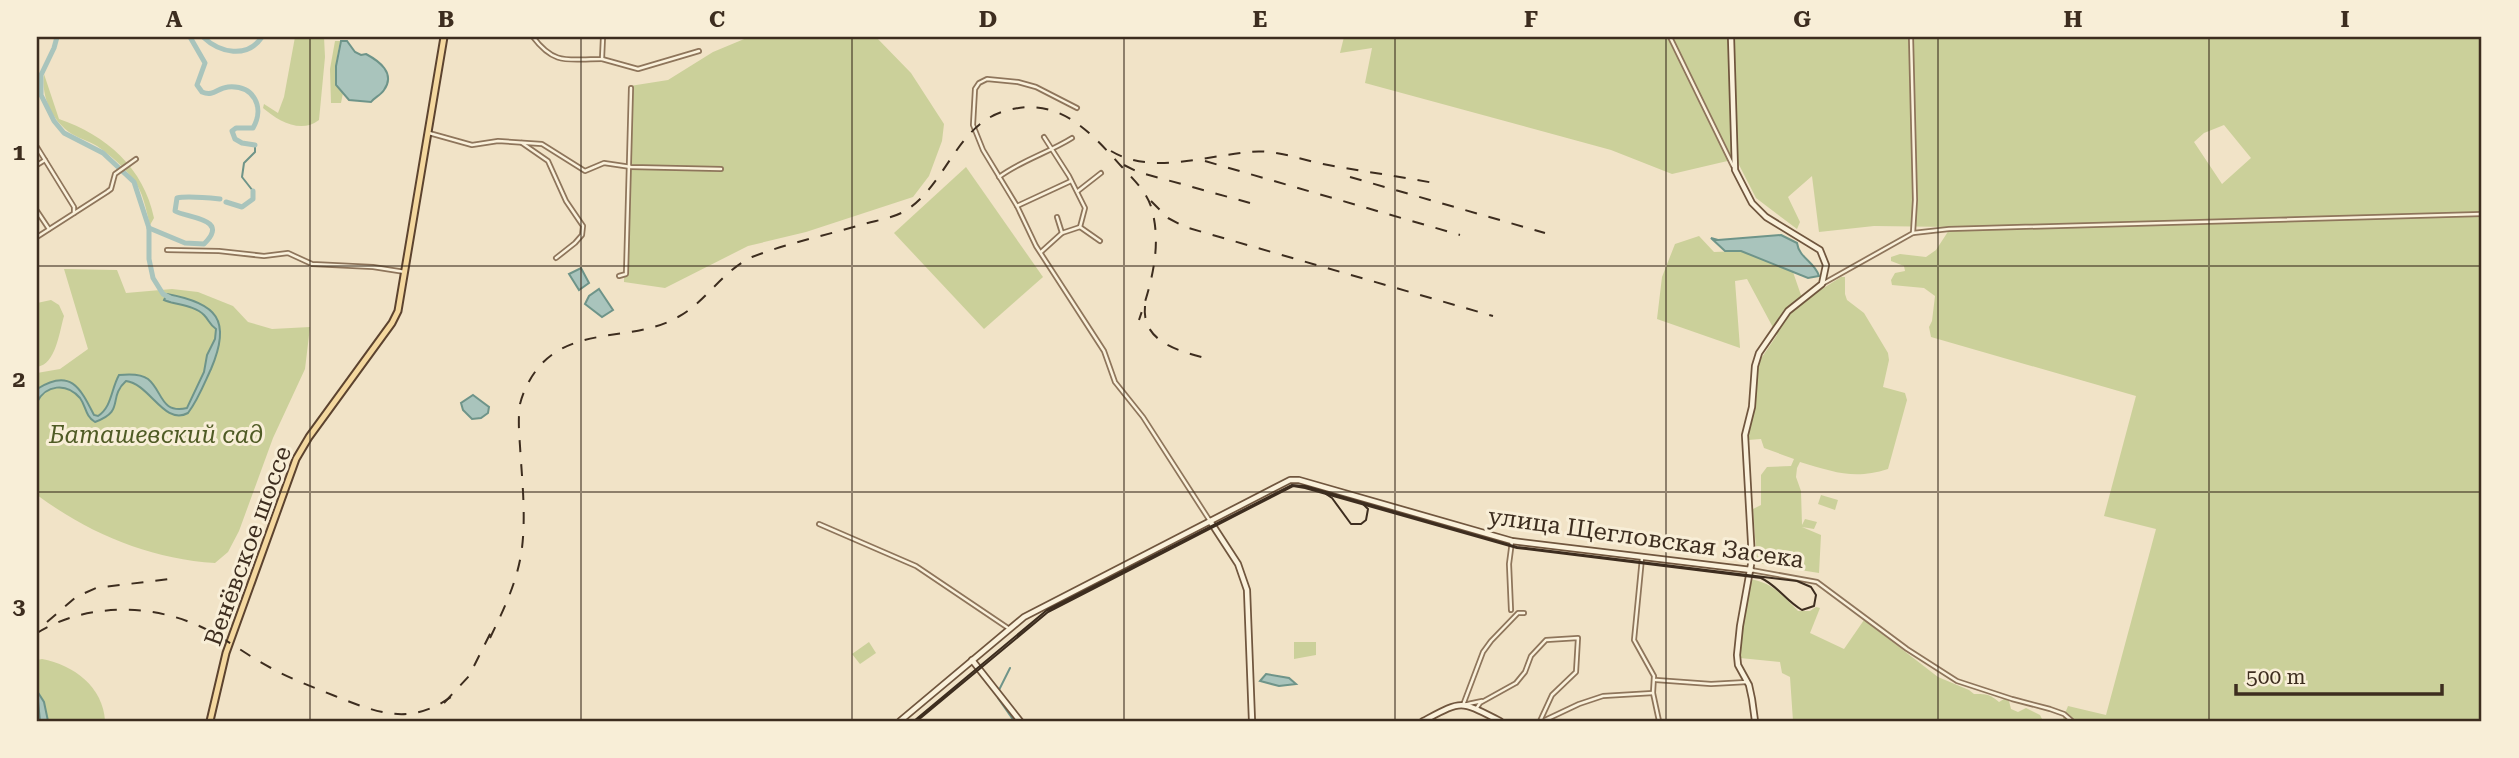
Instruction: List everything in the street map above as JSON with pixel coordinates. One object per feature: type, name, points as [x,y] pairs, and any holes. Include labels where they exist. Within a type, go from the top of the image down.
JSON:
[{"type":"main road","name":"Венёвское шоссе","points":[[210,721],[226,653],[292,468],[309,437],[395,318],[406,272],[444,37]]},
{"type":"street","points":[[533,37],[546,54],[563,60],[602,59],[638,69],[699,51]]},
{"type":"street","points":[[602,59],[603,37]]},
{"type":"street","points":[[1670,37],[1752,203],[1766,217],[1820,250],[1826,265],[1822,284]]},
{"type":"street","points":[[1731,37],[1735,170]]},
{"type":"street","points":[[1912,37],[1915,200],[1913,233]]},
{"type":"street","points":[[1077,108],[1026,84],[990,78],[979,83],[975,92],[973,125],[983,150],[1041,252],[1101,346],[1115,382],[1143,417],[1238,564],[1247,590],[1252,721]]},
{"type":"street","points":[[619,276],[625,274],[631,88]]},
{"type":"street","points":[[429,134],[472,145],[498,141],[542,144],[585,171],[604,163],[629,167],[720,169]]},
{"type":"street","points":[[1044,137],[1078,191],[1085,208],[1080,227]]},
{"type":"street","points":[[999,177],[1030,158],[1053,150],[1072,138]]},
{"type":"street","points":[[519,142],[548,161],[566,201],[583,226],[582,235],[556,258]]},
{"type":"street","points":[[37,147],[74,207],[74,213]]},
{"type":"street","points":[[37,237],[111,189],[116,174],[136,159]]},
{"type":"street","points":[[37,165],[45,160]]},
{"type":"street","points":[[1078,191],[1101,173]]},
{"type":"street","points":[[1017,206],[1072,181]]},
{"type":"street","points":[[37,211],[49,229]]},
{"type":"street","points":[[1755,721],[1752,699],[1738,665],[1737,654],[1751,570],[1745,435],[1752,407],[1756,358],[1788,312],[1822,284],[1913,233],[1949,229],[2482,214]]},
{"type":"street","points":[[1057,218],[1062,233]]},
{"type":"street","points":[[1041,252],[1062,233],[1080,227]]},
{"type":"street","points":[[1080,227],[1100,241]]},
{"type":"street","points":[[167,250],[219,251],[264,256],[288,253],[312,264],[373,267],[406,272]]},
{"type":"street","name":"улица Щегловская Засека","points":[[900,721],[1009,628],[1037,610],[1286,482],[1296,480],[1512,541],[1751,570],[1818,582],[1907,649],[1957,681],[2050,709],[2072,721]]},
{"type":"street","points":[[819,524],[916,566],[1009,628]]},
{"type":"street","points":[[1511,610],[1509,564],[1512,541]]},
{"type":"street","points":[[1642,558],[1634,640],[1655,680],[1653,693],[1659,721]]},
{"type":"street","points":[[1462,705],[1483,652],[1491,640],[1518,613],[1524,613]]},
{"type":"street","points":[[1476,709],[1485,700],[1516,683],[1525,672],[1531,656],[1546,640],[1578,639],[1576,673],[1552,695],[1541,721]]},
{"type":"street","points":[[972,660],[1020,721]]},
{"type":"street","points":[[1655,680],[1710,684],[1747,682]]},
{"type":"street","points":[[1541,721],[1603,696],[1653,693]]},
{"type":"street","points":[[1423,721],[1449,707],[1485,700]]},
{"type":"street","points":[[1462,705],[1500,721]]},
{"type":"street","points":[[1548,719],[1553,721]]},
{"type":"green space","points":[[295,37],[324,37],[325,57],[319,120],[305,126],[283,121],[263,108],[264,104],[278,113],[284,97]]},
{"type":"green space","points":[[749,37],[876,37],[911,73],[944,124],[942,141],[929,176],[913,197],[806,232],[748,246],[665,288],[624,282],[630,86],[668,80],[713,52]]},
{"type":"green space","points":[[1344,37],[2482,37],[2482,721],[2062,721],[2068,706],[2106,715],[2156,529],[2104,516],[2136,396],[1931,337],[1929,327],[1935,296],[1924,288],[1892,285],[1891,280],[1895,273],[1905,271],[1904,266],[1891,261],[1891,257],[1900,254],[1926,257],[1936,250],[1951,227],[1874,226],[1819,232],[1812,176],[1788,197],[1800,222],[1797,229],[1756,198],[1736,159],[1672,174],[1611,150],[1365,83],[1372,48],[1340,53]],"holes":[[[2224,125],[2251,158],[2222,184],[2194,142],[2204,133]]]},
{"type":"green space","points":[[335,41],[340,41],[336,68],[337,81],[343,93],[341,103],[331,103],[330,69]]},
{"type":"green space","points":[[44,74],[59,119],[107,144],[132,169],[149,200],[154,218],[150,225],[142,195],[129,174],[97,146],[65,129],[49,108],[44,91]]},
{"type":"green space","points":[[966,167],[1043,277],[984,329],[894,233]]},
{"type":"green space","points":[[1699,236],[1714,252],[1741,251],[1793,272],[1803,301],[1845,277],[1847,300],[1864,313],[1888,353],[1883,387],[1905,393],[1907,400],[1888,469],[1854,474],[1834,472],[1800,462],[1797,468],[1802,525],[1805,519],[1817,522],[1814,529],[1802,527],[1821,535],[1819,573],[1757,563],[1753,509],[1761,505],[1761,475],[1767,467],[1791,466],[1794,459],[1764,448],[1761,439],[1748,440],[1758,363],[1777,335],[1747,279],[1735,281],[1740,348],[1657,319],[1662,277],[1675,244]]},
{"type":"green space","name":"Баташевский сад","points":[[64,269],[117,270],[126,293],[172,289],[198,292],[233,306],[248,322],[272,329],[310,327],[305,369],[273,438],[239,531],[228,552],[215,563],[167,556],[121,542],[78,522],[37,495],[37,373],[60,369],[88,349]]},
{"type":"green space","points":[[51,300],[59,305],[64,316],[53,354],[43,365],[37,367],[37,303]]},
{"type":"green space","points":[[1821,495],[1838,500],[1835,510],[1818,504]]},
{"type":"green space","points":[[1749,579],[1770,586],[1798,611],[1820,608],[1810,633],[1844,649],[1864,620],[1938,677],[1974,694],[1988,695],[1999,702],[2004,699],[2009,701],[2011,709],[2018,712],[2026,708],[2040,715],[2043,721],[1793,721],[1790,677],[1782,673],[1780,662],[1740,658]]},
{"type":"green space","points":[[869,642],[876,653],[860,664],[852,654]]},
{"type":"green space","points":[[1294,642],[1316,642],[1316,655],[1294,659]]},
{"type":"green space","points":[[37,660],[65,666],[85,680],[99,698],[105,721],[37,721]]},
{"type":"water","points":[[341,41],[347,41],[355,52],[376,60],[387,73],[384,90],[371,102],[349,100],[336,85],[336,66]]},
{"type":"water","points":[[1781,235],[1797,243],[1801,253],[1819,276],[1808,278],[1741,251],[1725,251],[1711,238],[1718,240]]},
{"type":"water","points":[[581,268],[589,283],[579,290],[569,274]]},
{"type":"water","points":[[599,289],[613,310],[602,317],[585,304],[589,296]]},
{"type":"water","points":[[167,294],[198,303],[208,309],[216,316],[219,326],[220,338],[211,369],[188,413],[172,414],[142,389],[126,381],[120,387],[110,413],[95,422],[89,417],[80,398],[69,389],[51,389],[37,402],[37,389],[58,380],[66,381],[79,389],[94,415],[98,416],[109,403],[119,375],[134,374],[148,379],[167,405],[178,409],[187,408],[204,372],[216,329],[200,312],[164,300]]},
{"type":"water","points":[[473,395],[489,407],[488,413],[481,418],[472,419],[463,410],[461,403]]},
{"type":"water","points":[[1266,674],[1289,678],[1296,684],[1279,686],[1260,681]]},
{"type":"water","points":[[37,691],[44,702],[48,721],[40,721]]},
{"type":"waterway","points":[[57,37],[41,75],[41,95],[54,121],[64,133],[103,153],[134,182],[149,228],[149,259],[153,278],[163,294],[172,299]]},
{"type":"waterway","points":[[190,37],[205,63],[197,85],[202,92],[213,93],[224,88],[237,87],[255,99],[258,112],[253,128],[236,128],[232,131],[235,139],[255,145]]},
{"type":"waterway","points":[[203,37],[217,47],[233,51],[249,49],[262,37]]},
{"type":"waterway","points":[[253,191],[242,177],[244,163],[255,152],[255,145]]},
{"type":"waterway","points":[[226,202],[242,207],[253,199],[253,191]]},
{"type":"waterway","points":[[149,228],[185,243],[204,244],[211,235],[210,224],[175,211],[177,198],[220,199]]},
{"type":"waterway","points":[[998,692],[1010,668]]},
{"type":"waterway","points":[[998,698],[1014,721]]},
{"type":"tram line","points":[[914,721],[1047,610],[1292,485],[1305,486],[1517,547],[1797,581],[1811,587],[1816,595],[1814,606],[1802,610],[1761,578],[1517,548],[1293,486],[1048,612],[917,721]]},
{"type":"tram line","points":[[1326,494],[1351,524],[1361,524],[1366,520],[1368,509],[1362,503]]},
{"type":"railway","points":[[490,638],[514,583],[520,560],[524,510],[520,404],[525,389],[543,362],[570,345],[648,329],[678,317],[732,270],[752,257],[905,211],[931,187],[963,142],[988,118],[1024,107],[1057,112],[1072,120],[1098,141],[1140,187],[1152,210],[1156,238],[1151,280],[1139,320]]},
{"type":"railway","points":[[1111,151],[1143,162],[1161,163],[1268,152],[1434,183]]},
{"type":"railway","points":[[1205,161],[1460,235]]},
{"type":"railway","points":[[1124,165],[1138,172],[1250,203]]},
{"type":"railway","points":[[1350,177],[1545,233]]},
{"type":"railway","points":[[1151,201],[1168,218],[1185,227],[1493,316]]},
{"type":"railway","points":[[1145,306],[1146,319],[1157,338],[1177,349],[1212,360]]},
{"type":"railway","points":[[47,622],[76,597],[96,588],[169,579]]},
{"type":"railway","points":[[37,633],[73,617],[93,612],[153,612],[192,623],[223,638],[279,672],[365,707],[393,714],[407,714],[436,706],[451,697]]},
{"type":"railway","points":[[444,703],[469,676],[493,628]]}]
